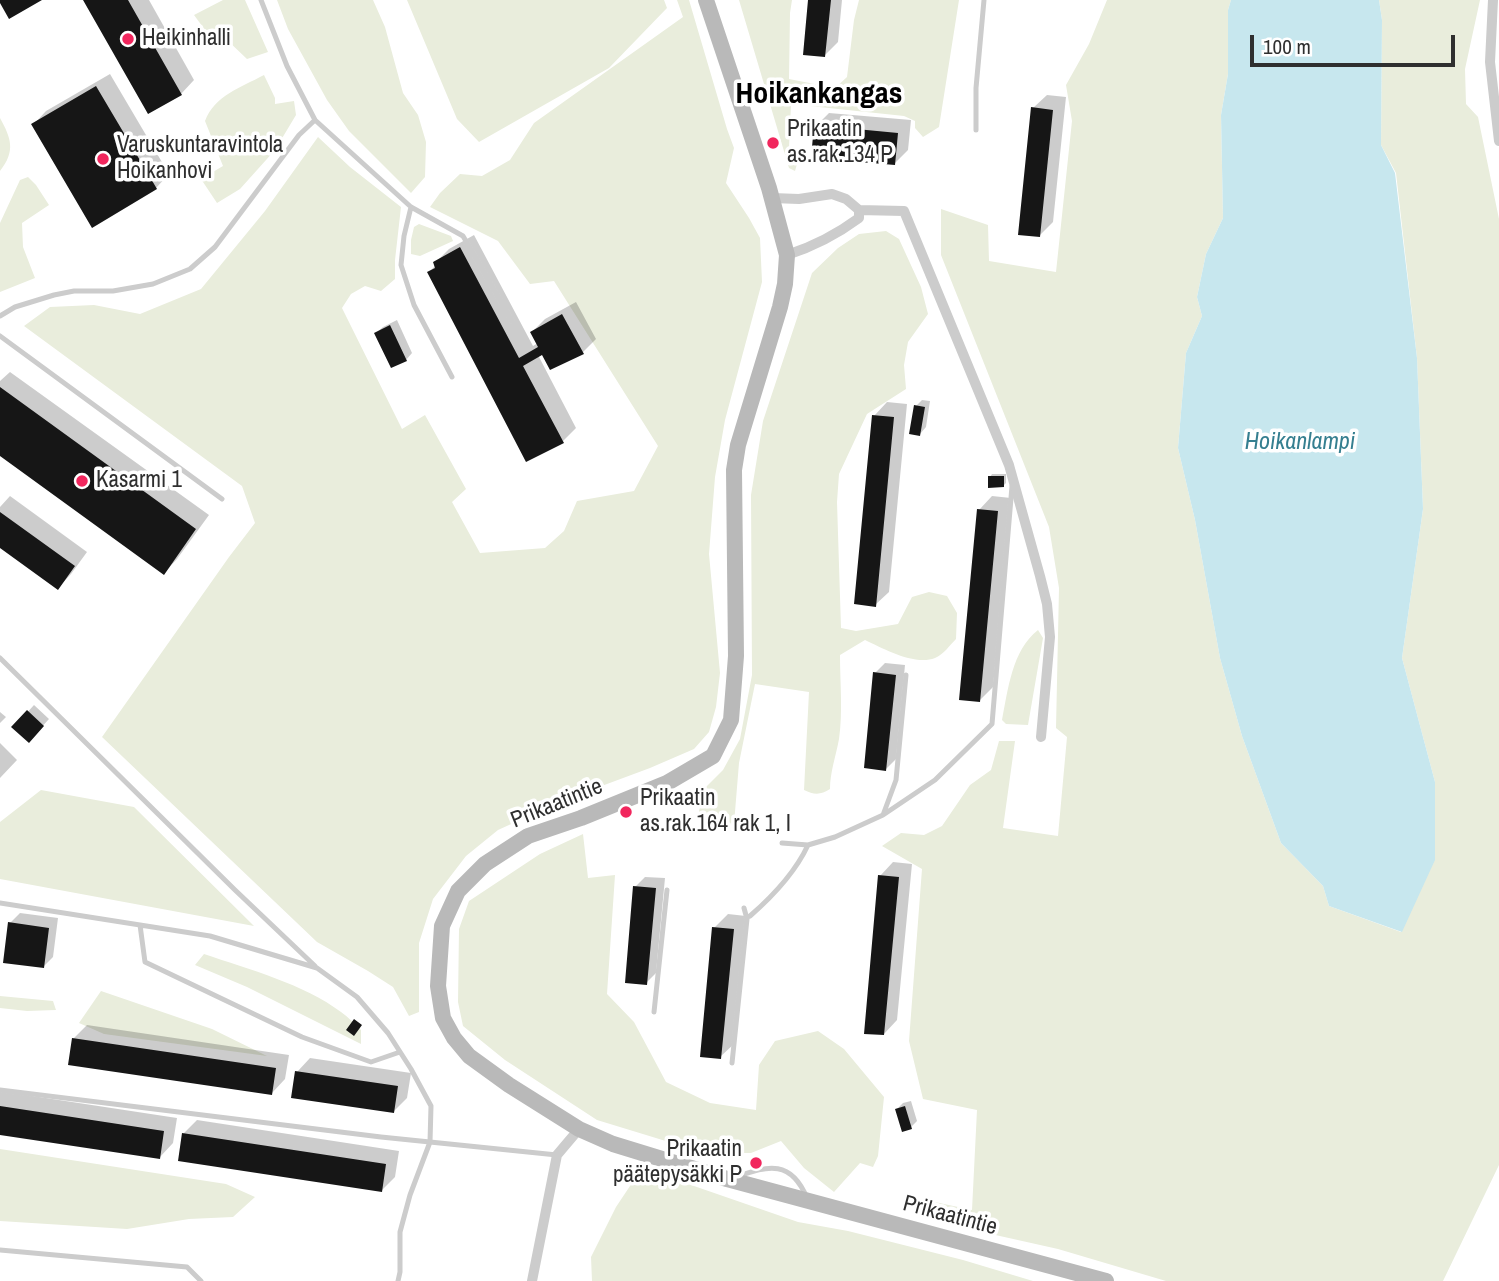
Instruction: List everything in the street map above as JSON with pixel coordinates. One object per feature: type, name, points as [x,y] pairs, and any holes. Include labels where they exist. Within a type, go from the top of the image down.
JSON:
[{"type":"street","name":"Prikaatintie","points":[[706,0],[772,198],[787,255],[780,307],[738,445],[734,470],[736,656],[731,720],[713,756],[667,783],[528,836],[485,864],[458,891],[442,926],[438,986],[443,1018],[454,1038],[469,1056],[579,1129],[613,1144],[727,1180],[1106,1281]]},
{"type":"street","points":[[1493,0],[1490,62],[1499,142]]},
{"type":"street","points":[[772,198],[799,199],[832,194],[846,199],[859,210],[904,211],[1009,466],[1040,576],[1047,604],[1050,638],[1041,737]]},
{"type":"street","points":[[787,255],[814,246],[841,232],[859,218],[859,210]]},
{"type":"street","points":[[532,1281],[557,1155],[579,1129]]},
{"type":"lane","points":[[261,0],[286,66],[315,120],[411,206],[463,236],[512,321]]},
{"type":"lane","points":[[976,130],[976,88],[984,0]]},
{"type":"lane","points":[[0,316],[15,307],[54,295],[74,291],[113,291],[153,284],[190,269],[215,247],[299,135],[315,120]]},
{"type":"lane","points":[[411,206],[401,265],[414,304],[453,377]]},
{"type":"lane","points":[[0,336],[222,499]]},
{"type":"lane","points":[[782,843],[808,845],[835,837],[883,815],[934,780],[992,724],[1013,479]]},
{"type":"lane","points":[[0,658],[317,968],[357,997],[388,1033],[431,1106],[430,1142],[410,1195],[400,1232],[398,1281]]},
{"type":"lane","points":[[883,815],[896,780],[906,675]]},
{"type":"lane","points":[[750,916],[769,900],[802,858],[808,845]]},
{"type":"lane","points":[[654,1012],[667,890]]},
{"type":"lane","points":[[0,903],[210,936],[317,968]]},
{"type":"lane","points":[[732,1063],[747,919],[744,908]]},
{"type":"lane","points":[[140,925],[145,962],[302,1037],[371,1062],[400,1052]]},
{"type":"lane","points":[[0,1090],[557,1155]]},
{"type":"lane","points":[[727,1180],[765,1168],[780,1168],[794,1176],[809,1201]]},
{"type":"lane","points":[[0,1250],[187,1267],[201,1281]]},
{"type":"green space","points":[[223,0],[245,0],[268,52],[247,59],[226,39],[205,30],[194,15]]},
{"type":"green space","points":[[277,0],[373,0],[385,27],[403,93],[418,115],[426,142],[425,177],[411,193],[349,131],[327,100],[288,29]]},
{"type":"green space","points":[[407,0],[664,0],[667,8],[609,68],[479,142],[457,119]]},
{"type":"green space","points":[[677,0],[689,0],[734,148],[726,183],[760,238],[762,282],[725,420],[715,477],[709,554],[720,673],[716,707],[709,732],[694,749],[564,800],[498,830],[466,856],[433,899],[419,943],[419,1012],[409,1016],[393,987],[317,942],[102,737],[255,523],[242,486],[24,326],[50,307],[94,305],[140,314],[201,289],[265,211],[318,137],[350,167],[401,207],[395,279],[381,291],[365,286],[351,294],[342,308],[402,429],[425,415],[466,489],[452,502],[480,553],[545,548],[564,531],[577,501],[634,491],[658,446],[554,281],[530,284],[498,241],[430,207],[460,174],[482,176],[510,160],[534,123],[683,17]]},
{"type":"green space","points":[[739,0],[792,0],[789,79],[835,88],[847,77],[859,0],[959,0],[939,127],[923,137],[915,128],[915,121],[904,116],[791,104],[789,148],[800,154],[795,171],[789,168]]},
{"type":"green space","points":[[1107,0],[1231,0],[1228,10],[1228,74],[1221,115],[1223,218],[1206,254],[1197,297],[1202,316],[1186,353],[1178,448],[1195,520],[1220,658],[1242,736],[1281,843],[1323,886],[1329,906],[1401,932],[1435,782],[1402,658],[1423,509],[1417,358],[1396,173],[1381,145],[1382,20],[1379,0],[1480,0],[1465,69],[1466,104],[1478,117],[1499,219],[1499,1165],[1443,1281],[1166,1281],[1058,1249],[931,1218],[930,1201],[972,1210],[977,1110],[923,1099],[909,1041],[922,869],[882,846],[901,833],[924,835],[942,826],[970,785],[991,770],[999,741],[1015,741],[1003,828],[1058,836],[1067,737],[1056,728],[1059,588],[1049,527],[941,255],[941,209],[988,225],[989,261],[1056,272],[1072,121],[1066,85],[1089,44]]},
{"type":"green space","points":[[264,75],[275,98],[275,104],[294,101],[296,115],[275,150],[240,189],[217,203],[201,179],[223,166],[205,121],[209,112],[222,98]]},
{"type":"green space","points":[[0,118],[7,132],[10,151],[0,171]]},
{"type":"green space","points":[[28,177],[49,205],[22,223],[23,247],[35,278],[0,292],[0,223],[20,180]]},
{"type":"green space","points":[[419,224],[451,236],[453,241],[420,256],[411,254],[414,227]]},
{"type":"green space","points":[[886,231],[899,239],[921,287],[928,314],[908,342],[904,365],[906,389],[867,414],[839,474],[837,502],[841,628],[856,631],[898,624],[912,597],[929,592],[947,596],[957,613],[956,639],[941,655],[927,660],[909,658],[865,640],[840,655],[839,739],[830,789],[820,793],[804,790],[809,692],[755,684],[739,763],[734,824],[705,828],[699,811],[705,788],[723,770],[740,739],[752,675],[751,495],[763,421],[812,273],[838,248],[859,234]]},
{"type":"green space","points":[[1038,630],[1043,638],[1028,725],[1006,724],[1002,720],[1012,671],[1022,648]]},
{"type":"green space","points":[[41,790],[134,807],[254,926],[0,879],[0,822]]},
{"type":"green space","points":[[583,834],[588,878],[615,875],[607,994],[634,1022],[666,1082],[710,1103],[756,1110],[759,1065],[775,1041],[818,1031],[844,1049],[884,1097],[878,1156],[873,1167],[860,1163],[834,1192],[804,1168],[781,1141],[751,1153],[705,1153],[597,1120],[505,1060],[463,1026],[458,1002],[459,929],[469,901],[540,854]]},
{"type":"green space","points":[[204,954],[275,978],[326,1002],[361,1030],[361,1044],[247,987],[195,965]]},
{"type":"green space","points":[[101,991],[212,1029],[267,1056],[104,1034],[79,1023]]},
{"type":"green space","points":[[0,996],[53,1001],[56,1010],[0,1008]]},
{"type":"green space","points":[[0,1149],[226,1184],[255,1197],[233,1217],[189,1219],[127,1229],[0,1221]]},
{"type":"green space","points":[[636,1177],[668,1177],[798,1222],[848,1231],[1033,1281],[592,1281],[591,1257],[616,1207]]},
{"type":"water","name":"Hoikanlampi","points":[[1231,0],[1379,0],[1382,20],[1381,145],[1395,173],[1417,358],[1423,509],[1402,658],[1435,782],[1435,860],[1402,932],[1329,906],[1323,886],[1281,843],[1242,736],[1220,658],[1195,520],[1178,448],[1186,353],[1202,316],[1197,297],[1206,254],[1223,218],[1221,115],[1228,74],[1228,10]]},
{"type":"building","points":[[0,0],[42,0],[9,19]]},
{"type":"building","name":"Heikinhalli","points":[[83,0],[128,0],[182,95],[148,114]]},
{"type":"building","points":[[808,0],[831,0],[825,57],[803,55]]},
{"type":"building","points":[[96,86],[157,189],[92,228],[31,124]]},
{"type":"building","points":[[1031,107],[1053,110],[1040,237],[1018,235]]},
{"type":"building","points":[[814,125],[898,133],[895,165],[811,158]]},
{"type":"building","points":[[460,247],[519,358],[538,347],[530,332],[562,314],[584,354],[550,370],[542,355],[523,366],[564,443],[526,462],[427,272],[435,268],[433,262]]},
{"type":"building","points":[[390,325],[407,361],[391,368],[374,333]]},
{"type":"building","name":"Kasarmi 1","points":[[0,387],[196,529],[164,575],[0,456]]},
{"type":"building","points":[[914,405],[925,407],[920,436],[909,434]]},
{"type":"building","points":[[872,415],[894,417],[876,607],[854,604]]},
{"type":"building","points":[[988,476],[1004,476],[1004,487],[988,488]]},
{"type":"building","points":[[977,509],[998,511],[980,702],[959,700]]},
{"type":"building","points":[[0,512],[75,566],[58,590],[0,548]]},
{"type":"building","points":[[873,672],[896,675],[886,771],[864,768]]},
{"type":"building","points":[[27,710],[44,726],[29,743],[11,727]]},
{"type":"building","points":[[878,875],[899,877],[884,1035],[864,1034]]},
{"type":"building","points":[[633,886],[656,888],[647,985],[625,983]]},
{"type":"building","points":[[8,922],[49,928],[44,968],[3,963]]},
{"type":"building","points":[[712,927],[734,929],[721,1059],[700,1057]]},
{"type":"building","points":[[354,1019],[362,1025],[354,1036],[346,1030]]},
{"type":"building","points":[[72,1038],[276,1068],[272,1095],[68,1065]]},
{"type":"building","points":[[295,1071],[398,1086],[394,1113],[291,1098]]},
{"type":"building","points":[[0,1106],[164,1131],[160,1159],[0,1135]]},
{"type":"building","points":[[905,1106],[912,1129],[902,1132],[895,1109]]},
{"type":"building","points":[[182,1133],[386,1164],[382,1192],[178,1161]]},
{"type":"place","name":"Heikinhalli","points":[[128,39]]},
{"type":"place","name":"Prikaatin as.rak.134 P","points":[[773,143]]},
{"type":"place","name":"Varuskuntaravintola Hoikanhovi","points":[[103,159]]},
{"type":"place","name":"Kasarmi 1","points":[[82,481]]},
{"type":"place","name":"Prikaatin as.rak.164 rak 1, I","points":[[626,812]]},
{"type":"place","name":"Prikaatin päätepysäkki P","points":[[756,1163]]},
{"type":"district","name":"Hoikankangas","points":[[819,95]]}]
